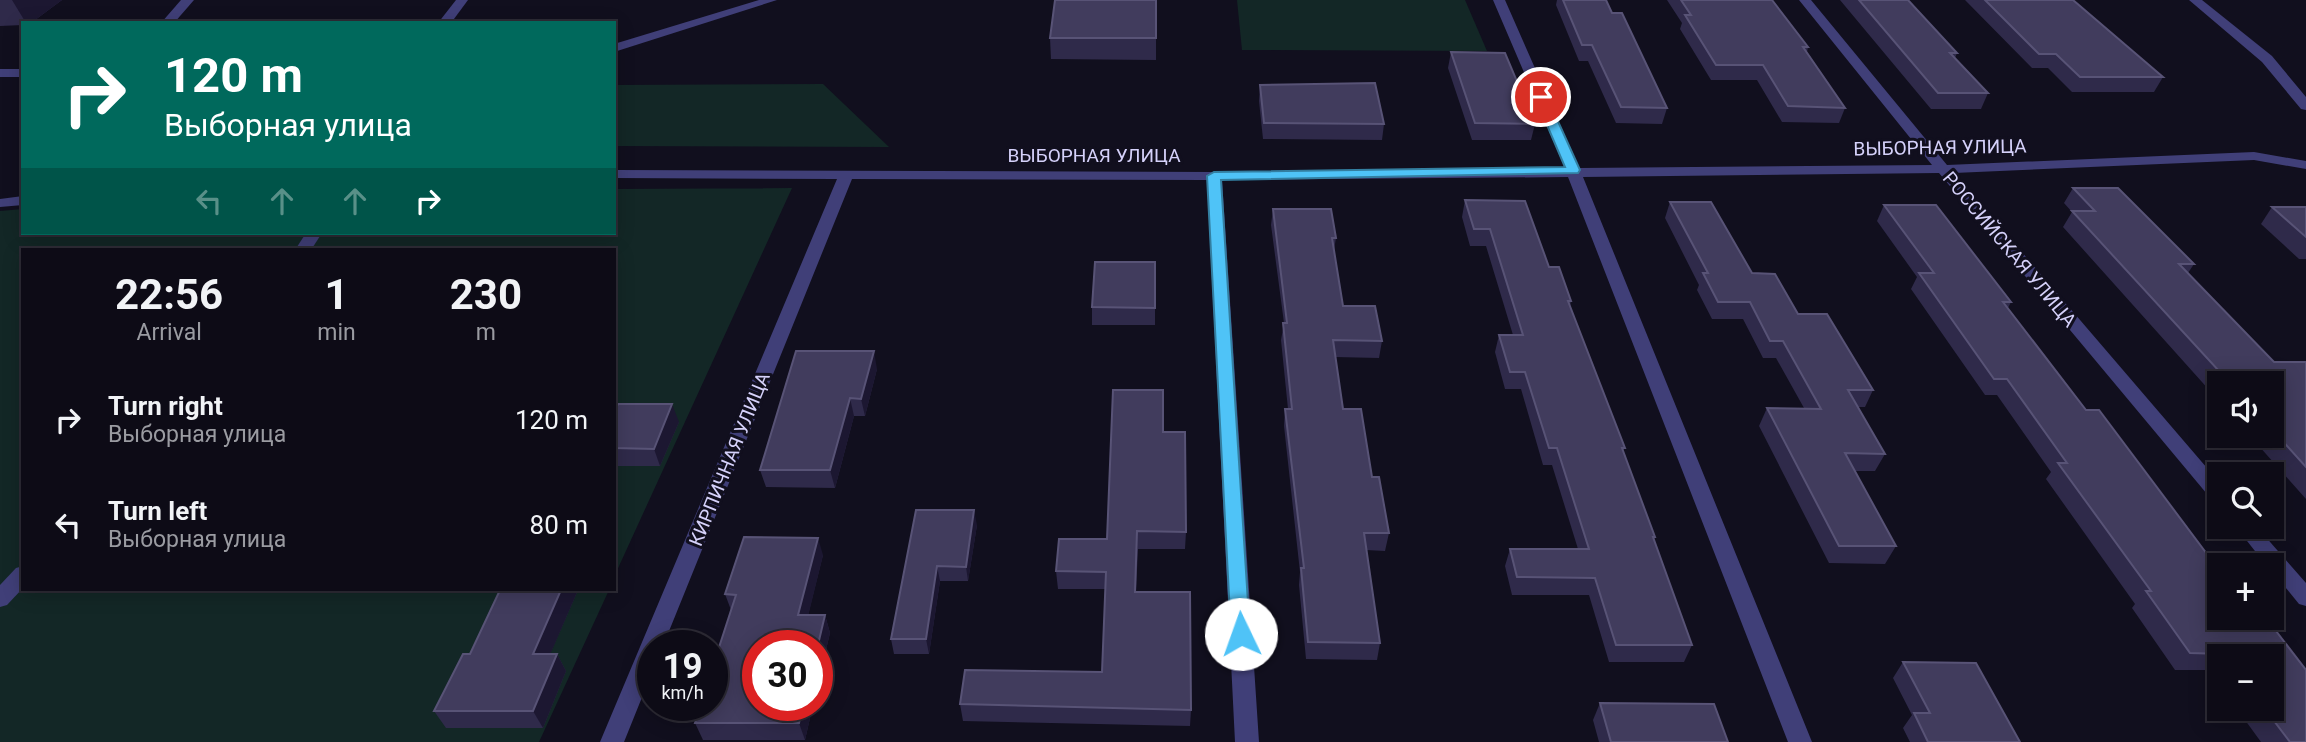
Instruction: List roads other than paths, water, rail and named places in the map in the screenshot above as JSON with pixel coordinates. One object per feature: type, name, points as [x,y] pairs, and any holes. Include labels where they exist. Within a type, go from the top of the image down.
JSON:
[{"type":"street","points":[[169,21],[188,0]]},
{"type":"street","points":[[445,21],[461,0]]},
{"type":"street","points":[[616,47],[771,0]]},
{"type":"street","points":[[1499,0],[1573,170],[1800,742]]},
{"type":"street","name":"РОССИЙСКАЯ УЛИЦА","points":[[1805,0],[1943,169],[2207,481]]},
{"type":"street","points":[[2195,0],[2267,59],[2306,106]]},
{"type":"street","points":[[0,74],[21,73]]},
{"type":"street","name":"ВЫБОРНАЯ УЛИЦА","points":[[616,174],[1214,176],[1573,170],[1943,169],[2254,156],[2306,165]]},
{"type":"street","name":"КИРПИЧНАЯ УЛИЦА","points":[[612,742],[846,175]]},
{"type":"street","points":[[1214,176],[1247,742]]},
{"type":"street","points":[[0,203],[21,200]]},
{"type":"street","points":[[2256,539],[2306,598]]},
{"type":"street","points":[[0,599],[21,576]]}]
